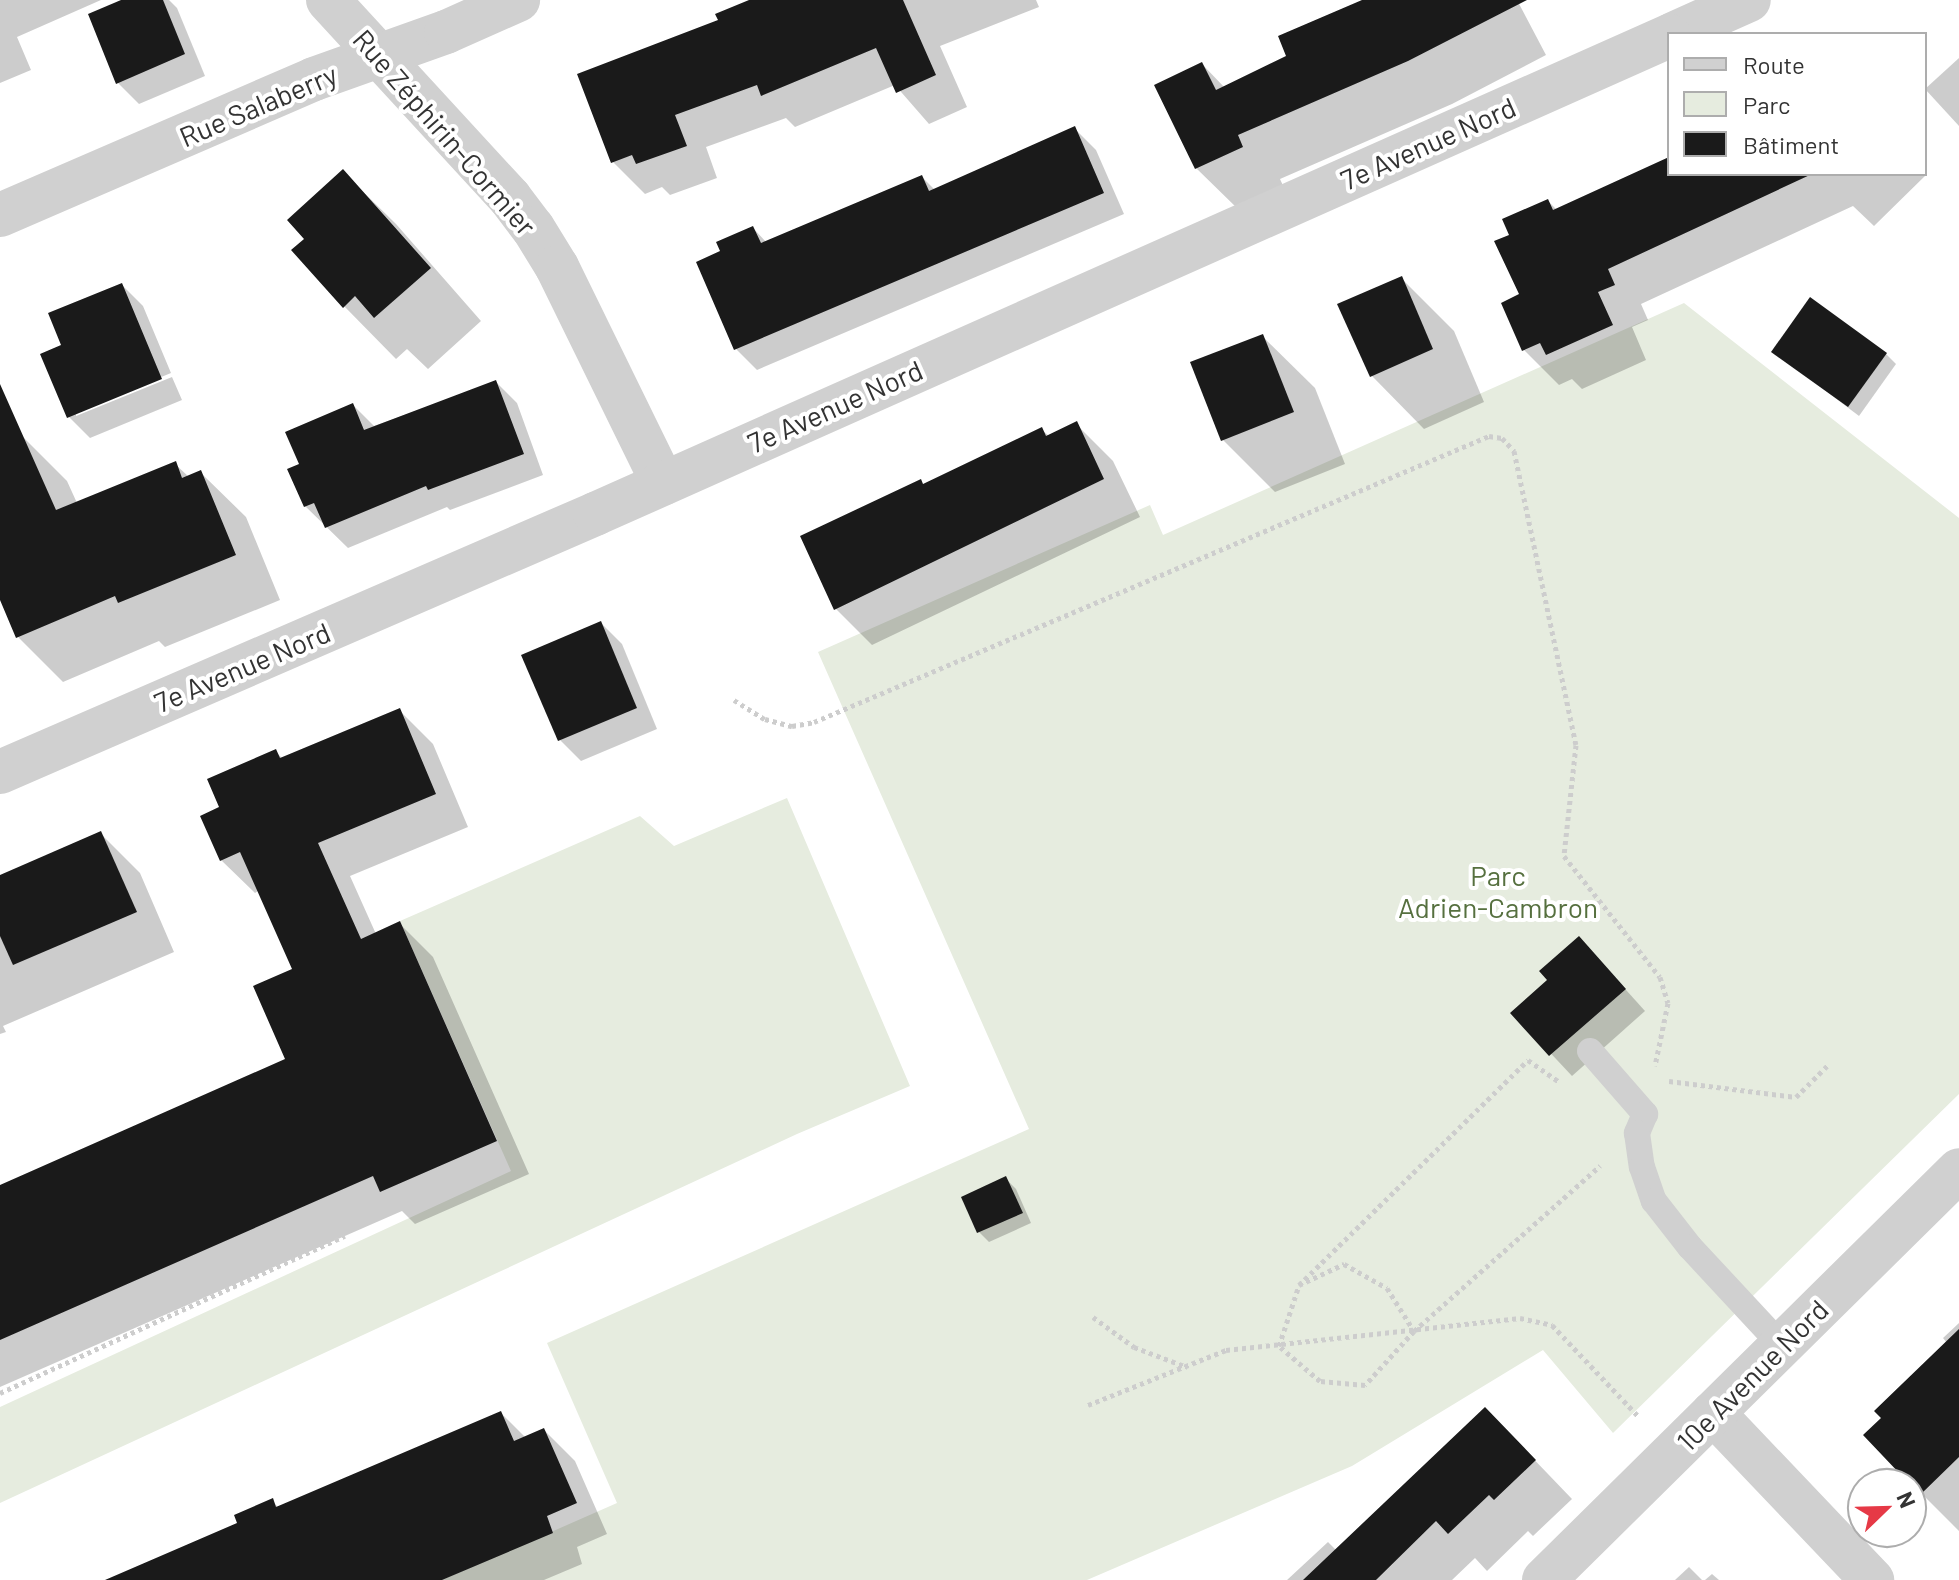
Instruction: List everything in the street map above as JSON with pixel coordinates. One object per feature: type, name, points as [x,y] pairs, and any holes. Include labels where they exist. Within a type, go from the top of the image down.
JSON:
[{"type":"street","name":"Rue Zéphirin-Cormier","points":[[328,0],[533,228],[557,267],[663,483]]},
{"type":"street","name":"Rue Salaberry","points":[[0,215],[314,79],[518,0]]},
{"type":"street","name":"7e Avenue Nord","points":[[1678,32],[1749,0]]},
{"type":"street","name":"7e Avenue Nord","points":[[0,772],[663,483],[1667,37]]},
{"type":"street","name":"10e Avenue Nord","points":[[1544,1580],[1959,1170]]},
{"type":"street","points":[[1713,1413],[1872,1580]]},
{"type":"lane","points":[[1590,1051],[1641,1124],[1642,1167],[1654,1201],[1690,1247],[1782,1346]]},
{"type":"path","points":[[734,700],[765,719],[792,726],[814,722],[1489,436],[1502,438],[1514,451],[1576,745],[1564,856],[1660,977],[1668,1003],[1641,1124],[1414,1331],[1365,1385],[1320,1381],[1279,1346]]},
{"type":"path","points":[[1279,1346],[1299,1285],[1528,1060],[1564,1085]]},
{"type":"path","points":[[1652,1078],[1796,1097],[1829,1064]]},
{"type":"path","points":[[0,1393],[345,1236]]},
{"type":"path","points":[[1299,1285],[1344,1264],[1387,1288],[1414,1331]]},
{"type":"path","points":[[1093,1317],[1134,1347],[1187,1367]]},
{"type":"path","points":[[1088,1405],[1226,1350],[1520,1318],[1552,1325],[1673,1453]]},
{"type":"green space","name":"Parc Adrien-Cambron","points":[[1684,303],[1959,518],[1959,1094],[1613,1433],[1543,1350],[1352,1466],[1087,1580],[442,1580],[617,1503],[547,1343],[1029,1129],[818,652],[1150,505],[1163,535]]},
{"type":"green space","points":[[787,798],[910,1086],[797,1134],[0,1503],[0,1407],[511,1171],[400,921],[640,816],[674,846]]},
{"type":"building","points":[[121,0],[163,0],[185,54],[116,84],[88,14]]},
{"type":"building","points":[[749,0],[903,0],[936,75],[896,93],[876,48],[761,96],[757,85],[675,115],[687,146],[636,164],[632,155],[611,163],[577,74],[718,20],[715,14]]},
{"type":"building","points":[[1362,0],[1527,0],[1408,61],[1238,135],[1243,147],[1195,169],[1154,85],[1202,62],[1216,90],[1286,56],[1278,36]]},
{"type":"building","points":[[1075,126],[1104,193],[734,350],[696,262],[720,251],[716,242],[753,226],[761,243],[922,175],[929,191]]},
{"type":"building","points":[[1667,158],[1667,176],[1808,176],[1608,269],[1615,285],[1598,292],[1613,325],[1546,355],[1540,343],[1522,351],[1501,303],[1519,294],[1494,241],[1509,235],[1502,219],[1548,199],[1553,210]]},
{"type":"building","points":[[343,169],[431,268],[374,318],[355,296],[343,308],[291,250],[304,239],[287,220]]},
{"type":"building","points":[[1402,276],[1433,349],[1370,377],[1337,304]]},
{"type":"building","points":[[122,283],[162,379],[67,418],[40,354],[61,345],[48,313]]},
{"type":"building","points":[[1810,297],[1887,353],[1848,407],[1771,352]]},
{"type":"building","points":[[1263,334],[1294,412],[1221,441],[1190,362]]},
{"type":"building","points":[[496,380],[524,454],[428,490],[426,486],[325,528],[314,503],[304,507],[287,469],[299,464],[285,432],[353,403],[364,430]]},
{"type":"building","points":[[0,384],[56,510],[176,461],[182,478],[201,470],[236,555],[118,603],[115,596],[16,638],[0,600]]},
{"type":"building","points":[[1077,421],[1104,479],[834,610],[800,536],[921,479],[923,484],[1042,427],[1046,436]]},
{"type":"building","points":[[601,621],[637,708],[558,741],[521,655]]},
{"type":"building","points":[[400,708],[436,794],[318,843],[361,939],[400,921],[497,1141],[380,1192],[373,1176],[0,1340],[0,1185],[285,1059],[253,986],[292,969],[240,852],[220,861],[200,816],[219,807],[207,779],[276,749],[280,758]]},
{"type":"building","points":[[101,831],[137,912],[13,965],[0,936],[0,875]]},
{"type":"building","points":[[1579,936],[1626,989],[1549,1056],[1510,1013],[1547,980],[1539,971]]},
{"type":"building","points":[[1006,1176],[1023,1213],[977,1233],[961,1197]]},
{"type":"building","points":[[1959,1329],[1959,1457],[1927,1488],[1927,1468],[1894,1468],[1863,1435],[1881,1418],[1874,1411]]},
{"type":"building","points":[[1485,1407],[1536,1460],[1494,1500],[1489,1495],[1448,1534],[1436,1521],[1376,1580],[1303,1580]]},
{"type":"building","points":[[501,1411],[514,1441],[544,1428],[577,1503],[547,1516],[553,1533],[442,1580],[105,1580],[237,1523],[234,1515],[273,1498],[276,1507]]}]
